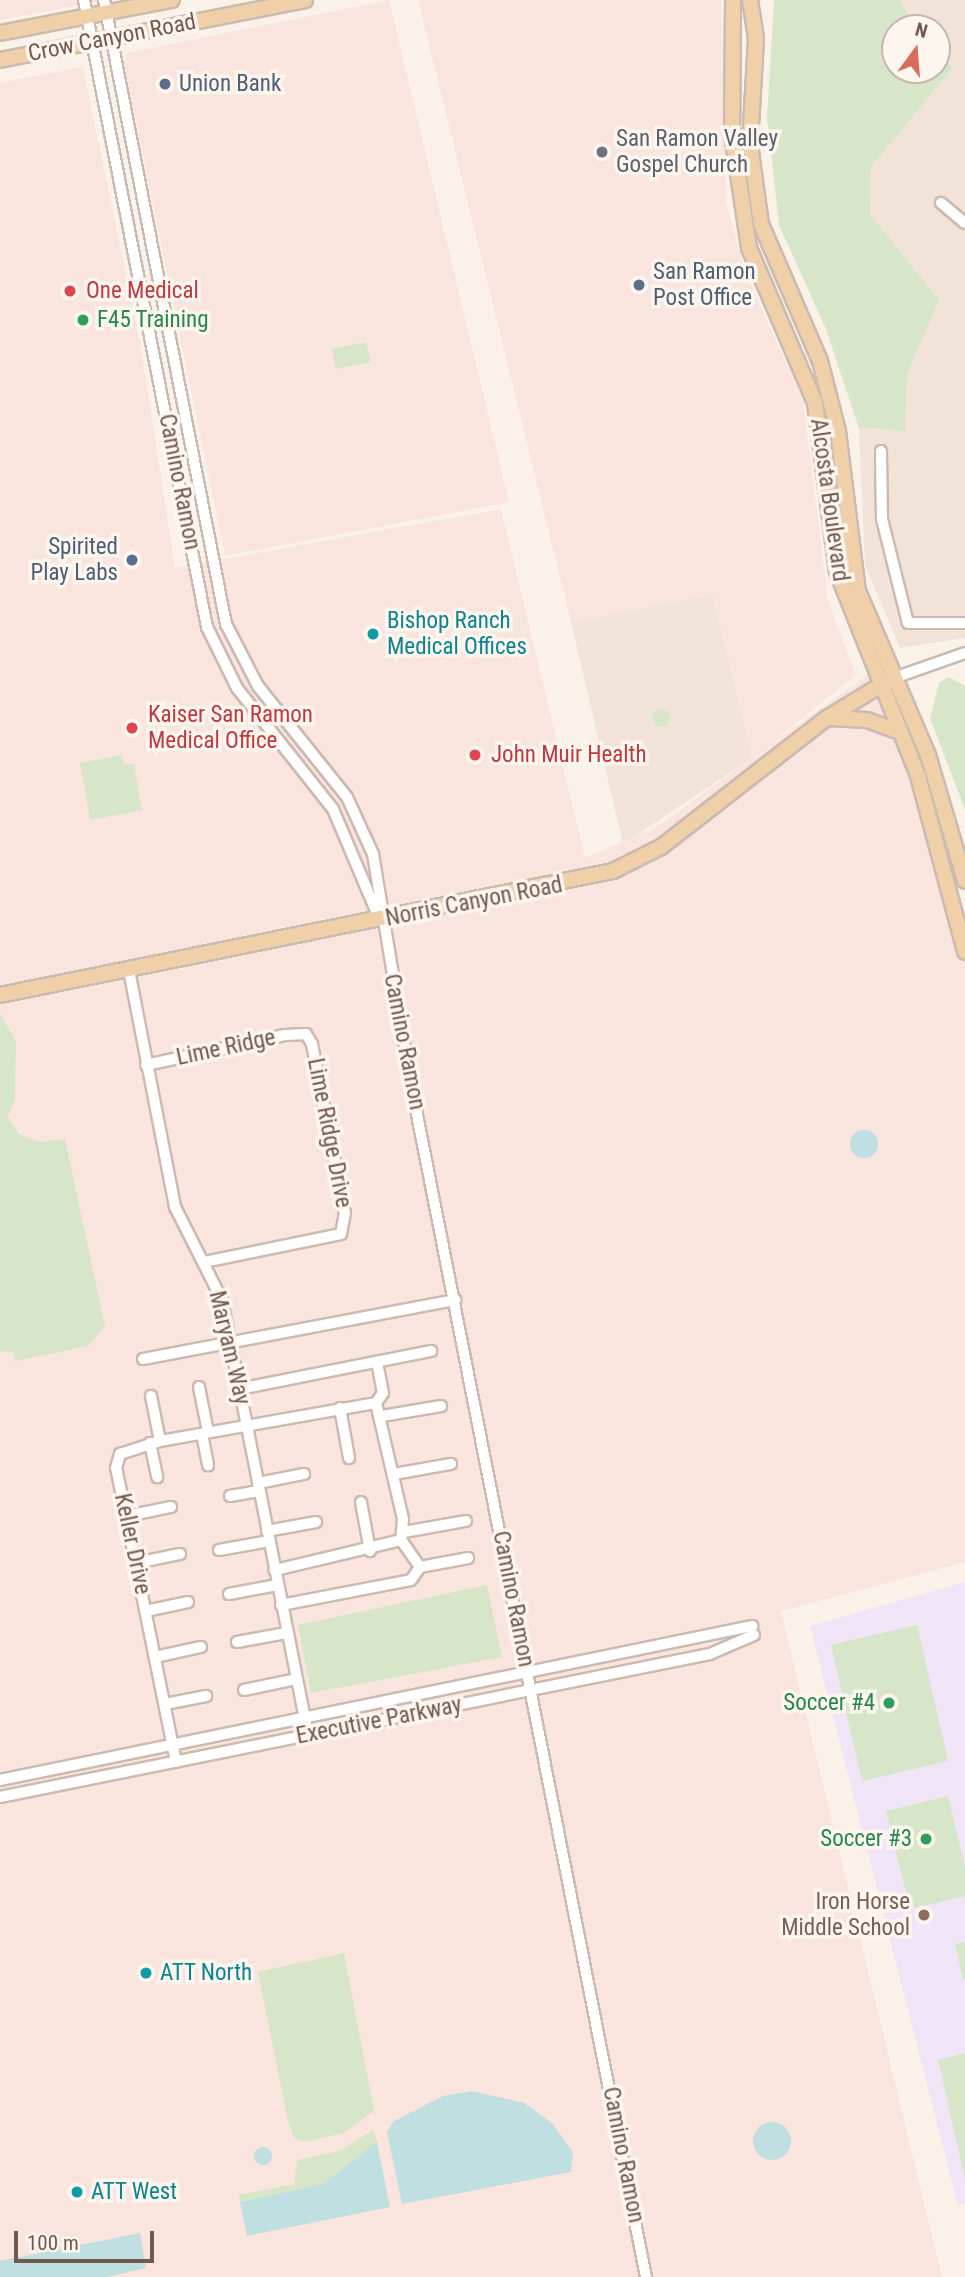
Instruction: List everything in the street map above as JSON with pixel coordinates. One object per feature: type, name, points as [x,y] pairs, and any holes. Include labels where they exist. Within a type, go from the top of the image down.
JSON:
[{"type":"main road","name":"Crow Canyon Road","points":[[0,33],[88,16],[105,6],[172,0]]},
{"type":"main road","name":"Crow Canyon Road","points":[[0,60],[305,0]]},
{"type":"main road","name":"Alcosta Boulevard","points":[[733,0],[732,134],[740,209],[763,286],[815,403],[837,572],[877,685],[900,732],[934,829],[965,952]]},
{"type":"main road","name":"Alcosta Boulevard","points":[[750,0],[755,55],[750,144],[761,223],[832,398],[858,591],[891,678],[928,755],[965,881]]},
{"type":"main road","name":"Norris Canyon Road","points":[[0,995],[582,882],[647,856],[827,718],[891,678]]},
{"type":"main road","points":[[827,718],[867,720],[900,732]]},
{"type":"street","name":"Camino Ramon","points":[[84,0],[207,627],[237,688],[333,809],[380,920]]},
{"type":"street","name":"Camino Ramon","points":[[105,6],[226,624],[258,686],[358,816],[373,854],[380,920],[646,2277]]},
{"type":"street","points":[[941,203],[965,223]]},
{"type":"street","points":[[881,451],[882,519],[908,623],[965,623]]},
{"type":"street","points":[[891,678],[965,653]]},
{"type":"street","name":"Maryam Way","points":[[129,970],[175,1207],[205,1262],[230,1343],[308,1735]]},
{"type":"street","name":"Lime Ridge","points":[[146,1065],[306,1034]]},
{"type":"street","name":"Lime Ridge Drive","points":[[205,1262],[341,1234],[345,1213],[335,1157],[306,1034]]},
{"type":"street","points":[[142,1359],[455,1300]]},
{"type":"street","points":[[239,1389],[431,1351]]},
{"type":"street","points":[[377,1362],[383,1393],[376,1403],[382,1416],[394,1474],[403,1536],[420,1567]]},
{"type":"street","points":[[199,1387],[208,1465]]},
{"type":"street","points":[[151,1396],[157,1477]]},
{"type":"street","name":"Keller Drive","points":[[176,1762],[118,1459],[155,1442],[376,1403]]},
{"type":"street","points":[[382,1416],[441,1406]]},
{"type":"street","points":[[340,1408],[349,1458]]},
{"type":"street","points":[[394,1474],[451,1464]]},
{"type":"street","points":[[230,1496],[304,1474]]},
{"type":"street","points":[[360,1502],[370,1551]]},
{"type":"street","points":[[127,1516],[171,1507]]},
{"type":"street","points":[[275,1570],[370,1551],[403,1536],[466,1521]]},
{"type":"street","points":[[219,1550],[316,1522]]},
{"type":"street","points":[[136,1563],[180,1554]]},
{"type":"street","points":[[281,1605],[402,1583],[420,1567],[468,1558]]},
{"type":"street","points":[[229,1594],[277,1585]]},
{"type":"street","points":[[146,1611],[188,1602]]},
{"type":"street","name":"Executive Parkway","points":[[0,1780],[753,1631],[710,1654],[0,1797]]},
{"type":"street","points":[[237,1642],[286,1633]]},
{"type":"street","points":[[155,1657],[201,1647]]},
{"type":"street","points":[[244,1690],[296,1679]]},
{"type":"street","points":[[165,1704],[206,1696]]},
{"type":"street","points":[[196,1740],[200,1757]]},
{"type":"shaded area","points":[[0,0],[105,0],[0,20]]},
{"type":"shaded area","points":[[389,0],[509,502],[225,556],[124,63],[128,53]]},
{"type":"shaded area","points":[[418,0],[721,0],[726,202],[745,272],[803,400],[828,600],[856,675],[766,747],[896,655],[965,923],[965,1562],[781,1611],[942,2277],[0,2277],[0,83],[83,67],[141,347],[175,568],[501,509],[585,858],[658,826],[752,758],[713,594],[571,622]]},
{"type":"shaded area","points":[[900,0],[965,0],[965,638],[900,648],[865,565],[859,428],[905,431],[907,374],[938,300],[869,214],[871,167],[940,84],[951,84],[953,68],[951,14],[908,14]]},
{"type":"shaded area","points":[[713,594],[752,758],[623,844],[571,622]]},
{"type":"shaded area","name":"Iron Horse Middle School","points":[[965,1582],[965,2204],[958,2206],[810,1626]]},
{"type":"green space","points":[[774,0],[900,0],[908,14],[881,14],[881,84],[940,84],[871,167],[870,214],[939,300],[907,374],[905,431],[859,428],[826,329],[779,225],[767,117]]},
{"type":"green space","points":[[366,342],[371,362],[336,369],[332,349]]},
{"type":"green space","points":[[949,677],[965,686],[965,810],[930,718],[939,683]]},
{"type":"green space","points":[[661,709],[667,712],[670,718],[667,724],[661,727],[655,724],[652,718],[655,712]]},
{"type":"green space","points":[[122,755],[124,765],[134,763],[142,810],[90,820],[80,763]]},
{"type":"green space","points":[[0,1014],[16,1041],[15,1100],[7,1117],[19,1134],[39,1142],[65,1139],[105,1327],[88,1346],[15,1361],[13,1352],[0,1351]]},
{"type":"green space","points":[[487,1585],[502,1657],[311,1693],[298,1625]]},
{"type":"green space","name":"Soccer #4","points":[[917,1625],[948,1761],[862,1781],[831,1645]]},
{"type":"green space","name":"Soccer #3","points":[[948,1796],[965,1867],[965,1896],[910,1909],[886,1811]]},
{"type":"green space","points":[[965,1942],[965,1979],[963,1979],[955,1944]]},
{"type":"green space","points":[[344,1953],[374,2111],[344,2133],[303,2142],[294,2138],[288,2121],[258,1972]]},
{"type":"green space","points":[[965,2053],[965,2179],[938,2060]]},
{"type":"green space","points":[[373,2130],[377,2142],[369,2153],[323,2184],[240,2202],[239,2195],[294,2184],[297,2160],[339,2151]]},
{"type":"water","points":[[864,1130],[874,1134],[878,1144],[874,1154],[864,1158],[854,1154],[850,1144],[854,1134]]},
{"type":"water","points":[[472,2091],[524,2103],[552,2123],[573,2152],[571,2172],[402,2204],[387,2132],[394,2121],[443,2096]]},
{"type":"water","points":[[772,2122],[786,2127],[791,2141],[786,2155],[772,2160],[758,2155],[753,2141],[758,2127]]},
{"type":"water","points":[[377,2142],[390,2207],[247,2236],[240,2202],[323,2184]]},
{"type":"water","points":[[263,2147],[269,2150],[272,2156],[269,2162],[263,2165],[257,2162],[254,2156],[257,2150]]},
{"type":"water","points":[[140,2233],[146,2268],[107,2277],[0,2277],[0,2261]]},
{"type":"place","name":"Union Bank","points":[[165,84]]},
{"type":"place","name":"San Ramon Valley Gospel Church","points":[[602,152]]},
{"type":"place","name":"San Ramon Post Office","points":[[639,285]]},
{"type":"place","name":"One Medical","points":[[70,291]]},
{"type":"place","name":"F45 Training","points":[[83,320]]},
{"type":"place","name":"Spirited Play Labs","points":[[132,560]]},
{"type":"place","name":"Bishop Ranch Medical Offices","points":[[373,634]]},
{"type":"place","name":"Kaiser San Ramon Medical Office","points":[[132,728]]},
{"type":"place","name":"John Muir Health","points":[[475,755]]},
{"type":"place","name":"Soccer #4","points":[[889,1703]]},
{"type":"place","name":"Soccer #3","points":[[926,1839]]},
{"type":"place","name":"Iron Horse Middle School","points":[[924,1915]]},
{"type":"place","name":"ATT North","points":[[146,1973]]},
{"type":"place","name":"ATT West","points":[[77,2192]]}]
